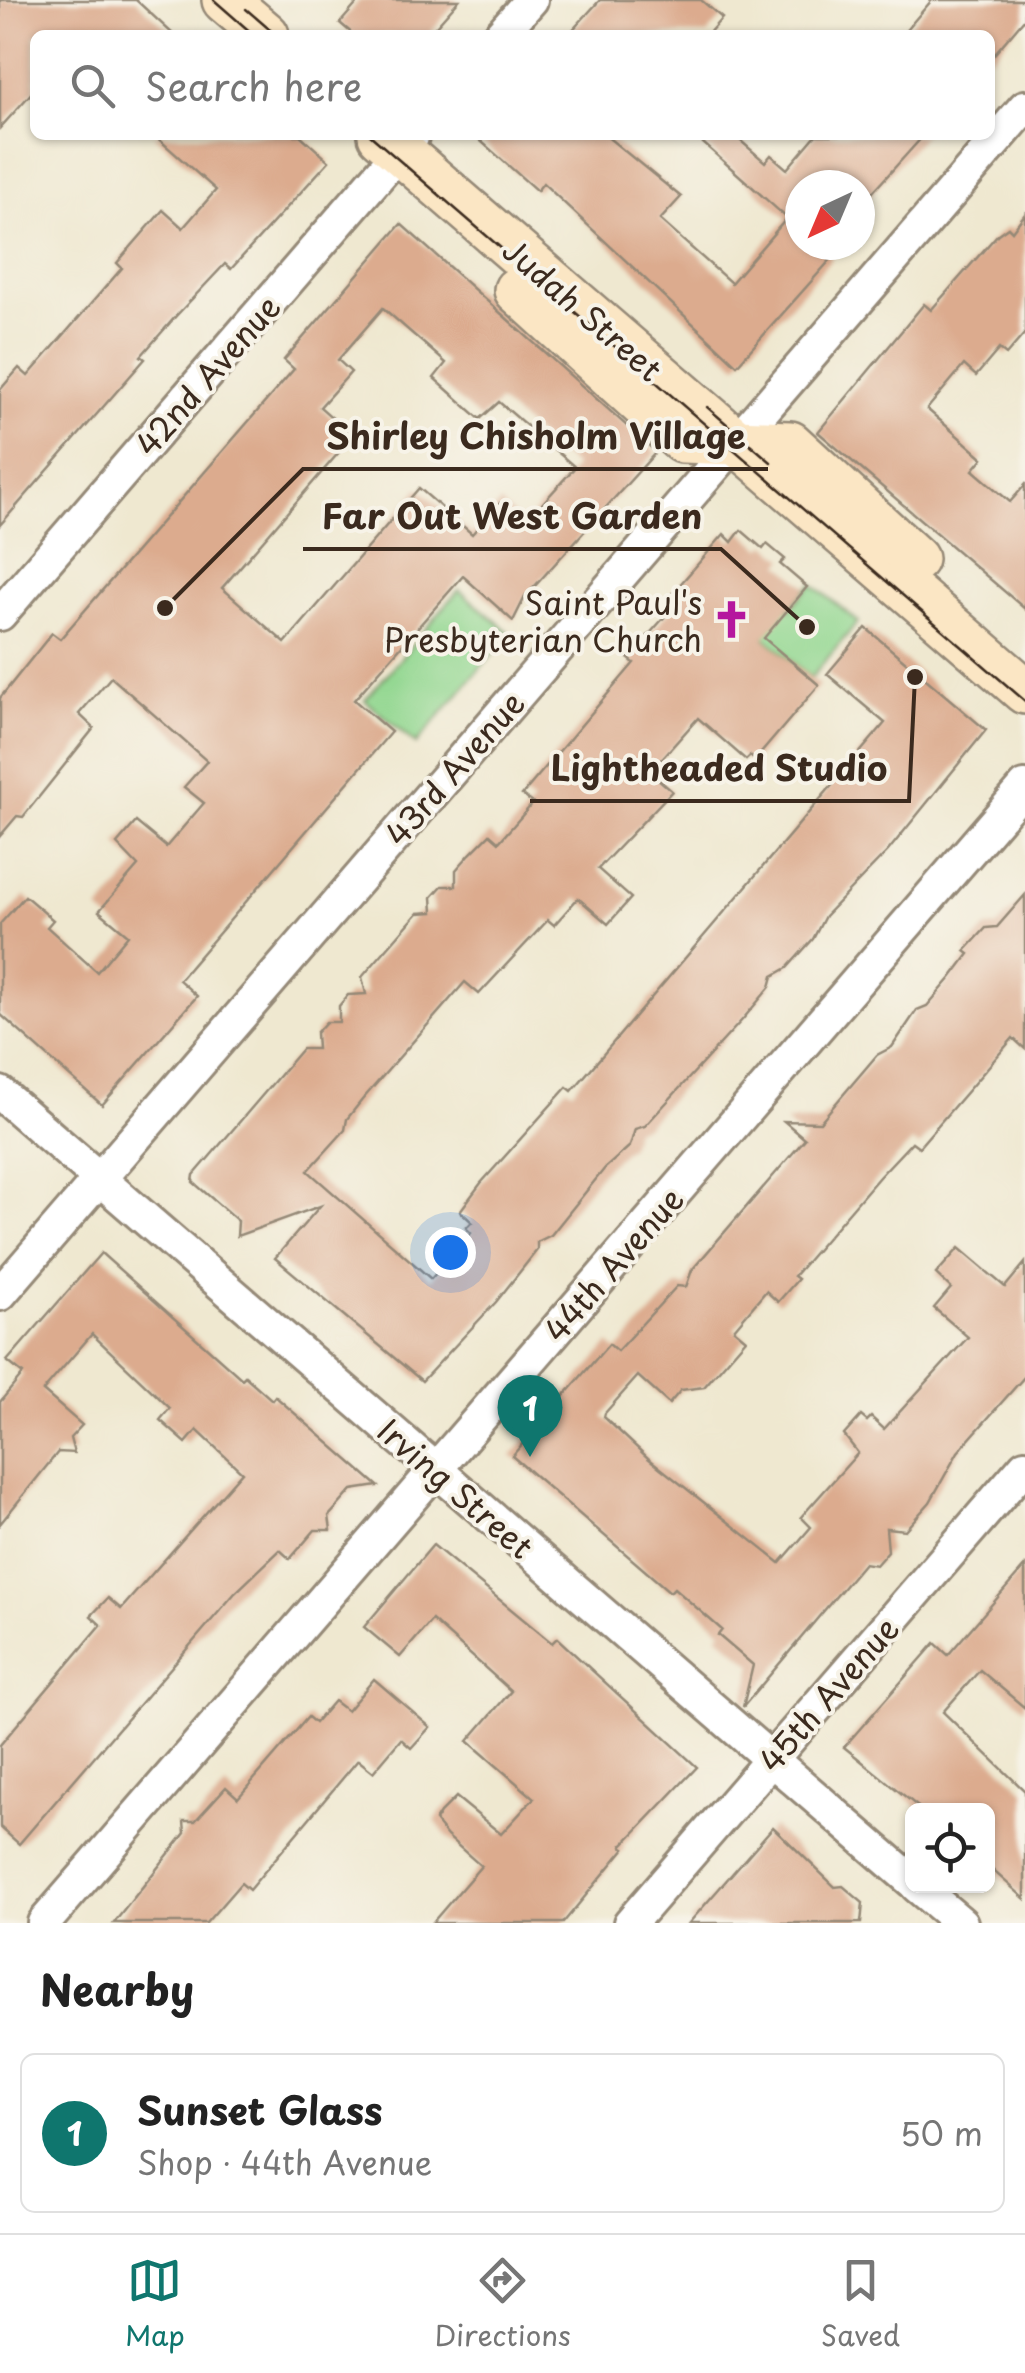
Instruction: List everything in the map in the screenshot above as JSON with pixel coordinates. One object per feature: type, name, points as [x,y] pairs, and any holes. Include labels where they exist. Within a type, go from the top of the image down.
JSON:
[{"type":"street","points":[[225,0],[260,30]]},
{"type":"street","points":[[504,30],[531,0]]},
{"type":"street","name":"43rd Avenue","points":[[0,1294],[1025,107]]},
{"type":"street","name":"Judah Street","points":[[398,140],[475,216],[1025,691]]},
{"type":"street","name":"42nd Avenue","points":[[0,614],[398,140]]},
{"type":"street","name":"44th Avenue","points":[[44,1923],[1025,787]]},
{"type":"street","name":"Irving Street","points":[[0,1093],[905,1875]]},
{"type":"street","name":"45th Avenue","points":[[630,1923],[1025,1466]]},
{"type":"street","name":"Irving Street","points":[[926,1893],[961,1923]]},
{"type":"green space","points":[[812,584],[858,622],[811,678],[757,631],[781,603],[789,609]]},
{"type":"green space","points":[[459,590],[510,633],[416,744],[365,700]]},
{"type":"building","points":[[0,0],[136,0],[169,30],[30,30],[30,95],[0,128]]},
{"type":"building","points":[[360,0],[459,0],[432,30],[348,30],[340,23]]},
{"type":"building","points":[[600,0],[701,0],[722,18],[711,30],[573,30]]},
{"type":"building","points":[[932,0],[1025,0],[1025,18],[995,53],[995,30],[906,30]]},
{"type":"building","points":[[160,140],[306,140],[329,161],[231,269],[225,264],[176,316],[141,356],[145,359],[0,525],[0,390],[19,368],[28,376],[122,268],[117,263],[163,210],[183,228],[216,190]]},
{"type":"building","points":[[480,140],[611,140],[681,197],[660,220],[731,283],[785,220],[785,260],[830,260],[737,365],[543,183],[537,191]]},
{"type":"building","points":[[700,140],[740,140],[765,162],[771,155],[787,169],[812,140],[919,140],[875,189],[875,170],[785,170],[785,216]]},
{"type":"building","points":[[1025,214],[1025,333],[1006,355],[999,349],[976,376],[964,365],[927,409],[983,458],[973,470],[1010,502],[1025,485],[1025,609],[818,432],[924,304],[931,310],[998,234],[1008,227],[1012,231]]},
{"type":"building","points":[[401,224],[656,452],[525,597],[513,621],[463,576],[354,700],[391,732],[179,980],[197,996],[102,1105],[0,1014],[0,924],[25,896],[53,920],[47,927],[97,972],[128,935],[99,911],[138,866],[117,844],[136,822],[166,847],[204,803],[184,787],[207,761],[111,677],[79,714],[94,728],[23,817],[17,816],[0,836],[0,698],[52,633],[60,639],[294,369],[284,360]],"holes":[[[383,308],[446,363],[434,378],[480,419],[499,402],[575,467],[524,524],[500,503],[472,534],[419,488],[285,643],[222,588],[353,436],[320,407],[351,372],[338,360]]]},
{"type":"building","points":[[741,530],[763,549],[767,544],[785,559],[780,564],[807,587],[764,638],[819,685],[755,760],[750,756],[746,760],[698,718],[650,772],[672,791],[598,869],[631,898],[608,924],[578,898],[554,925],[548,920],[479,994],[465,982],[362,1100],[347,1119],[345,1130],[308,1171],[431,1279],[471,1233],[466,1228],[472,1222],[460,1211],[481,1183],[567,1087],[572,1091],[885,723],[827,674],[866,628],[986,730],[888,851],[825,916],[813,939],[787,968],[773,976],[770,987],[743,1019],[645,1126],[635,1129],[630,1146],[605,1168],[551,1235],[537,1242],[537,1250],[496,1302],[422,1381],[275,1258],[320,1206],[237,1236],[238,1221],[193,1182],[194,1175],[302,1049],[317,1049],[316,1033],[326,1022],[339,1022],[339,1006],[348,995],[366,994],[362,977],[418,913],[433,912],[432,897],[442,886],[456,886],[456,870],[470,854],[490,834],[499,842],[533,803],[522,795],[634,663],[628,658],[677,603],[670,596],[724,534],[732,542]]},
{"type":"building","points":[[1025,895],[1025,1049],[1013,1038],[919,1147],[912,1142],[879,1177],[794,1276],[798,1279],[778,1302],[766,1291],[734,1329],[746,1339],[704,1387],[681,1390],[669,1404],[638,1376],[605,1413],[604,1417],[648,1458],[780,1563],[811,1527],[801,1517],[858,1453],[844,1435],[861,1416],[867,1421],[871,1417],[884,1429],[968,1337],[934,1308],[951,1288],[936,1274],[959,1248],[1005,1287],[1025,1263],[1025,1376],[958,1452],[930,1502],[905,1530],[886,1528],[888,1551],[876,1565],[864,1563],[743,1707],[753,1665],[718,1635],[722,1630],[674,1588],[670,1592],[512,1456],[609,1344],[617,1351],[677,1286],[686,1287],[692,1270],[805,1139],[784,1121],[820,1122],[877,1055],[892,1047],[917,1010],[927,1006],[951,978],[969,954],[965,951],[986,928],[997,927]]},
{"type":"building","points":[[101,1253],[242,1379],[245,1376],[272,1400],[275,1396],[378,1486],[352,1490],[329,1516],[331,1530],[315,1530],[290,1559],[280,1550],[235,1593],[19,1844],[0,1827],[0,1745],[101,1625],[91,1616],[108,1598],[121,1609],[242,1472],[197,1430],[186,1443],[160,1420],[170,1408],[92,1334],[43,1391],[82,1425],[70,1438],[74,1453],[58,1452],[0,1524],[0,1402],[23,1374],[7,1361]]},
{"type":"building","points":[[433,1545],[552,1643],[557,1638],[697,1767],[622,1846],[625,1848],[563,1923],[432,1923],[481,1866],[435,1821],[440,1813],[456,1797],[501,1834],[534,1798],[468,1741],[511,1691],[432,1620],[400,1657],[364,1627]]},
{"type":"building","points":[[1025,1566],[1025,1708],[980,1670],[943,1712],[1025,1791],[1025,1899],[995,1872],[995,1803],[913,1803],[844,1747],[935,1643],[948,1655]]},
{"type":"building","points":[[374,1679],[430,1727],[411,1748],[401,1739],[373,1772],[358,1760],[249,1890],[241,1883],[206,1923],[114,1923],[185,1833],[184,1821],[195,1821],[226,1787],[238,1798],[308,1717],[315,1723],[334,1701],[347,1711]]},
{"type":"building","points":[[773,1827],[835,1887],[843,1886],[863,1903],[861,1923],[689,1923]]},
{"type":"tram line","points":[[214,0],[248,30]]},
{"type":"tram line","points":[[246,9],[270,30]]},
{"type":"tram line","points":[[376,140],[1025,701]]},
{"type":"tram line","points":[[707,407],[771,462]]},
{"type":"place","name":"Shirley Chisholm Village","points":[[165,608]]},
{"type":"place","name":"Saint Paul's Presbyterian Church","points":[[732,620]]},
{"type":"place","name":"Far Out West Garden","points":[[807,627]]},
{"type":"place","name":"Lightheaded Studio","points":[[915,677]]},
{"type":"place","name":"Sunset Glass","points":[[530,1457]]}]
